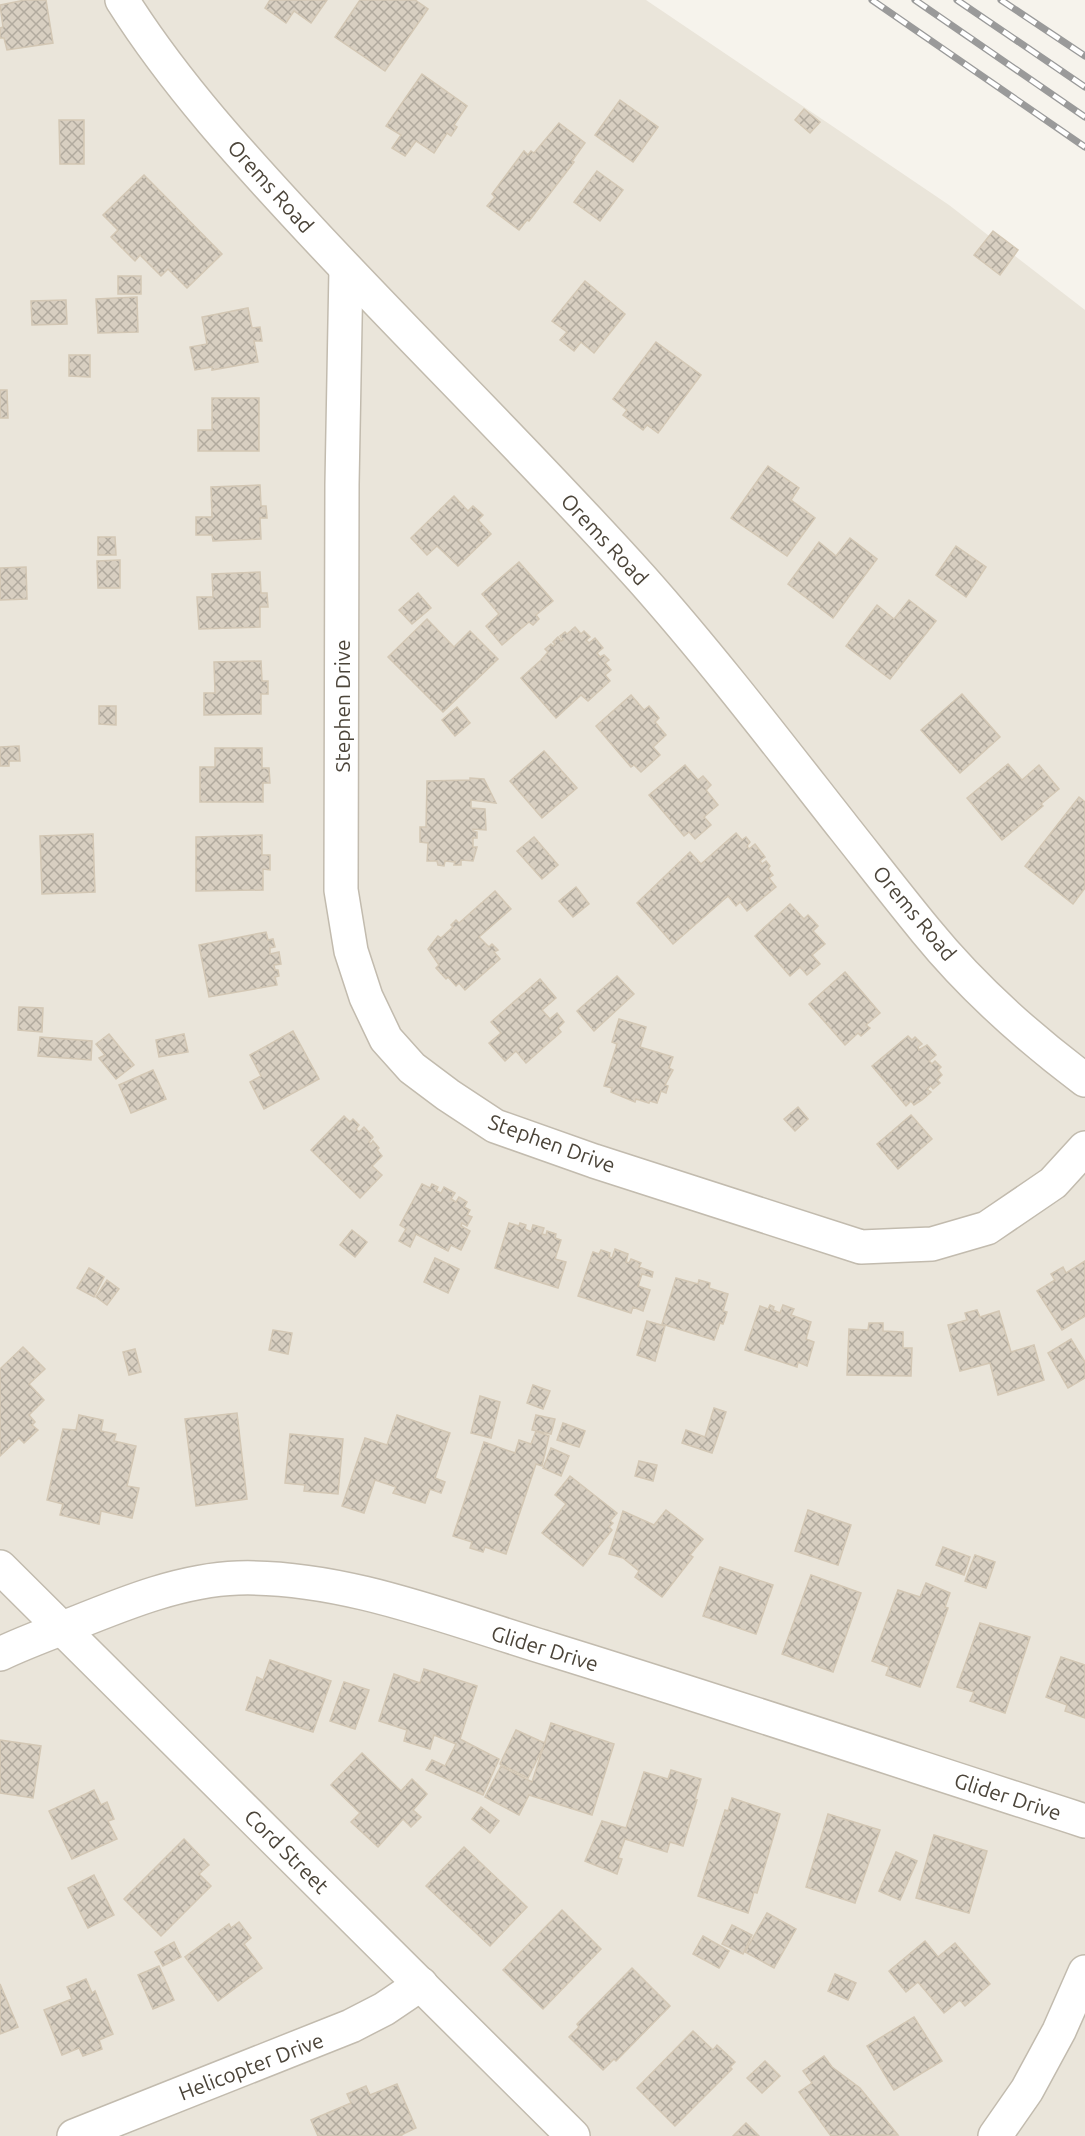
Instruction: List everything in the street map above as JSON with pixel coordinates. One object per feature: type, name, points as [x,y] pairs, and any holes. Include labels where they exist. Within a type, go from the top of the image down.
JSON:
[{"type":"street","name":"Orems Road","points":[[122,0],[142,32],[249,165],[601,533],[682,625],[928,933],[988,997],[1028,1034],[1085,1080]]},
{"type":"street","name":"Stephen Drive","points":[[346,268],[342,484],[341,890],[351,951],[366,996],[386,1039],[412,1068],[495,1126],[594,1161],[861,1247],[932,1244],[987,1228],[1053,1183],[1085,1148]]},
{"type":"street","name":"Cord Street","points":[[0,1567],[573,2136]]},
{"type":"street","name":"Glider Drive","points":[[0,1654],[115,1607],[194,1583],[235,1578],[275,1578],[317,1584],[372,1594],[395,1601],[630,1674],[1085,1821]]},
{"type":"street","points":[[995,2136],[1027,2090],[1059,2031],[1085,1972]]},
{"type":"street","name":"Helicopter Drive","points":[[74,2136],[351,2026],[384,2009],[421,1984]]},
{"type":"shaded area","points":[[0,0],[646,0],[949,205],[1085,310],[1085,2136],[0,2136]]},
{"type":"building","points":[[25,0],[46,0],[53,43],[7,50],[4,38],[0,38],[0,28],[3,27],[0,5]]},
{"type":"building","points":[[270,0],[327,0],[311,23],[294,11],[286,23],[265,8]]},
{"type":"building","points":[[360,0],[415,0],[428,9],[385,71],[335,37]]},
{"type":"building","points":[[422,74],[467,106],[454,125],[457,127],[451,136],[447,133],[434,153],[416,141],[405,156],[392,148],[401,135],[386,126]]},
{"type":"building","points":[[620,100],[658,127],[633,162],[595,135]]},
{"type":"building","points":[[804,109],[820,122],[810,133],[795,120]]},
{"type":"building","points":[[59,120],[84,120],[84,164],[60,164]]},
{"type":"building","points":[[559,123],[585,143],[572,161],[574,162],[529,221],[527,220],[519,230],[487,206],[495,197],[492,194],[524,151],[528,155],[531,151],[534,153]]},
{"type":"building","points":[[597,171],[623,190],[600,221],[574,202]]},
{"type":"building","points":[[144,175],[222,254],[187,288],[168,269],[161,276],[140,255],[135,261],[111,237],[118,230],[103,215]]},
{"type":"building","points":[[993,231],[1018,250],[1000,275],[974,255]]},
{"type":"building","points":[[118,276],[141,276],[141,294],[118,294]]},
{"type":"building","points":[[585,281],[625,314],[594,353],[581,342],[574,351],[560,340],[567,332],[552,321]]},
{"type":"building","points":[[137,297],[138,332],[98,333],[96,299]]},
{"type":"building","points":[[66,300],[67,324],[32,325],[31,301]]},
{"type":"building","points":[[248,308],[252,328],[260,327],[262,341],[254,341],[258,362],[212,370],[212,367],[195,370],[190,347],[207,344],[202,317]]},
{"type":"building","points":[[656,342],[701,375],[658,433],[647,425],[643,430],[623,415],[627,410],[613,399]]},
{"type":"building","points":[[69,355],[90,355],[90,377],[69,376]]},
{"type":"building","points":[[0,390],[7,390],[8,418],[0,418]]},
{"type":"building","points":[[212,398],[259,398],[259,451],[198,451],[198,430],[212,430]]},
{"type":"building","points":[[768,466],[799,488],[791,500],[815,518],[787,556],[731,518]]},
{"type":"building","points":[[260,485],[261,506],[266,506],[267,518],[260,518],[261,539],[213,541],[212,535],[196,535],[196,517],[212,517],[211,487]]},
{"type":"building","points":[[454,496],[468,511],[473,506],[483,515],[478,520],[491,534],[458,566],[437,546],[427,555],[411,538]]},
{"type":"building","points":[[98,537],[115,537],[116,555],[98,555]]},
{"type":"building","points":[[850,538],[877,559],[833,618],[788,584],[819,542],[836,556]]},
{"type":"building","points":[[956,546],[986,567],[966,597],[936,575]]},
{"type":"building","points":[[120,560],[120,588],[98,588],[97,561]]},
{"type":"building","points":[[519,562],[553,601],[536,615],[539,619],[533,625],[529,622],[502,645],[486,626],[499,614],[482,594]]},
{"type":"building","points":[[26,567],[27,599],[0,600],[0,568]]},
{"type":"building","points":[[260,572],[261,593],[267,593],[268,607],[260,607],[260,627],[199,629],[197,597],[213,597],[212,574]]},
{"type":"building","points":[[418,593],[431,608],[412,624],[399,610]]},
{"type":"building","points":[[909,600],[936,621],[890,679],[846,646],[877,605],[894,619]]},
{"type":"building","points":[[427,619],[454,647],[470,631],[498,659],[443,712],[388,657]]},
{"type":"building","points":[[575,627],[581,634],[584,631],[590,637],[586,640],[589,643],[595,638],[603,648],[597,653],[600,657],[604,655],[609,660],[605,663],[611,670],[605,675],[610,681],[588,701],[581,695],[556,718],[521,678],[548,652],[545,649],[551,644],[553,646],[555,644],[553,642],[558,637],[561,641],[563,640],[560,636],[565,632],[567,634]]},
{"type":"building","points":[[261,661],[262,681],[268,681],[268,694],[261,694],[261,714],[204,715],[204,693],[215,693],[214,662]]},
{"type":"building","points":[[962,694],[1000,737],[960,773],[921,730]]},
{"type":"building","points":[[631,695],[644,710],[649,706],[659,718],[655,722],[666,735],[653,747],[660,755],[641,772],[634,765],[631,767],[596,726]]},
{"type":"building","points":[[99,706],[116,706],[116,725],[99,724]]},
{"type":"building","points":[[457,707],[470,723],[455,736],[442,720]]},
{"type":"building","points":[[19,746],[20,761],[9,761],[9,766],[0,766],[0,747]]},
{"type":"building","points":[[215,748],[262,748],[262,768],[269,768],[270,783],[263,783],[263,802],[200,802],[200,767],[215,767]]},
{"type":"building","points":[[544,751],[577,788],[542,818],[510,781]]},
{"type":"building","points":[[1008,764],[1022,780],[1039,765],[1059,789],[1041,804],[1043,806],[1002,840],[967,798]]},
{"type":"building","points":[[685,765],[698,780],[703,776],[711,785],[706,790],[718,805],[704,817],[711,825],[695,839],[689,832],[684,836],[649,795]]},
{"type":"building","points":[[470,778],[484,779],[496,803],[471,800],[471,808],[485,809],[486,830],[473,829],[477,832],[477,838],[473,838],[473,847],[477,847],[473,861],[461,860],[461,865],[454,865],[455,862],[445,861],[444,866],[438,865],[437,861],[427,861],[428,843],[420,842],[420,827],[426,827],[427,781],[470,780]]},
{"type":"building","points":[[1079,797],[1085,802],[1085,888],[1073,904],[1025,866]]},
{"type":"building","points":[[736,833],[742,840],[746,837],[750,842],[747,846],[749,849],[755,844],[765,857],[760,861],[762,864],[766,861],[770,866],[768,869],[773,875],[769,878],[776,887],[747,911],[740,902],[736,906],[728,896],[673,944],[637,903],[690,852],[701,864]]},
{"type":"building","points":[[93,834],[95,892],[42,894],[40,836]]},
{"type":"building","points":[[262,835],[262,855],[270,855],[270,870],[263,869],[263,890],[196,891],[196,837]]},
{"type":"building","points":[[534,837],[558,865],[542,879],[517,851]]},
{"type":"building","points":[[576,887],[589,904],[573,917],[559,901]]},
{"type":"building","points":[[495,891],[511,909],[479,937],[489,947],[492,944],[498,950],[494,952],[500,959],[465,990],[459,983],[456,986],[448,977],[446,979],[436,968],[439,965],[428,949],[438,936],[441,938],[453,927],[451,925],[456,920],[459,923]]},
{"type":"building","points":[[790,904],[804,919],[808,915],[818,926],[813,931],[825,944],[812,955],[820,964],[807,975],[800,967],[790,976],[755,936]]},
{"type":"building","points":[[266,932],[268,940],[273,939],[275,947],[270,948],[270,954],[279,952],[281,964],[274,965],[279,976],[275,977],[277,985],[209,997],[199,945]]},
{"type":"building","points":[[845,972],[880,1013],[866,1025],[870,1028],[861,1036],[858,1033],[845,1045],[809,1004]]},
{"type":"building","points":[[617,976],[634,994],[594,1031],[577,1011]]},
{"type":"building","points":[[540,979],[556,998],[542,1010],[550,1019],[557,1013],[564,1022],[558,1028],[561,1032],[526,1063],[516,1051],[505,1061],[489,1043],[501,1033],[491,1022]]},
{"type":"building","points":[[19,1007],[43,1008],[42,1032],[18,1030]]},
{"type":"building","points":[[619,1019],[646,1027],[640,1047],[673,1057],[669,1068],[673,1070],[665,1085],[668,1086],[666,1093],[661,1091],[657,1103],[636,1099],[635,1102],[611,1092],[612,1088],[604,1086],[617,1044],[612,1042]]},
{"type":"building","points":[[293,1031],[319,1079],[264,1109],[250,1082],[261,1076],[250,1055]]},
{"type":"building","points":[[109,1034],[134,1065],[116,1079],[99,1058],[105,1055],[96,1044]]},
{"type":"building","points":[[184,1034],[188,1052],[159,1057],[156,1040]]},
{"type":"building","points":[[908,1036],[912,1040],[915,1037],[922,1044],[918,1047],[919,1050],[927,1045],[936,1055],[929,1061],[932,1064],[935,1061],[941,1067],[938,1070],[942,1075],[937,1080],[940,1083],[933,1089],[931,1086],[927,1089],[931,1092],[922,1100],[914,1105],[911,1101],[906,1106],[872,1066]]},
{"type":"building","points":[[40,1037],[92,1041],[91,1060],[38,1056]]},
{"type":"building","points":[[153,1070],[166,1099],[131,1113],[119,1085]]},
{"type":"building","points":[[798,1107],[808,1119],[795,1131],[784,1119]]},
{"type":"building","points":[[911,1115],[932,1139],[898,1169],[877,1144]]},
{"type":"building","points":[[344,1116],[350,1122],[353,1119],[359,1125],[356,1129],[359,1132],[364,1127],[373,1137],[369,1142],[371,1144],[373,1141],[382,1156],[372,1166],[382,1175],[360,1198],[311,1150]]},
{"type":"building","points":[[422,1184],[430,1188],[432,1184],[438,1187],[436,1191],[441,1193],[444,1187],[455,1193],[451,1199],[456,1202],[459,1197],[467,1202],[464,1207],[470,1210],[467,1215],[472,1217],[467,1226],[462,1223],[461,1226],[470,1231],[461,1250],[451,1245],[448,1251],[416,1234],[410,1247],[399,1241],[406,1229],[400,1225]]},
{"type":"building","points":[[509,1223],[519,1226],[520,1223],[526,1225],[525,1229],[531,1232],[533,1225],[544,1228],[542,1234],[546,1235],[547,1231],[556,1234],[555,1238],[561,1240],[555,1259],[566,1262],[558,1288],[495,1268]]},
{"type":"building","points":[[352,1230],[367,1242],[355,1257],[340,1245]]},
{"type":"building","points":[[615,1249],[628,1254],[626,1262],[629,1263],[631,1259],[641,1263],[639,1267],[653,1272],[652,1277],[642,1274],[638,1286],[650,1290],[643,1311],[633,1307],[631,1313],[578,1296],[593,1252],[599,1254],[601,1250],[610,1253],[609,1257],[612,1258]]},
{"type":"building","points":[[435,1258],[459,1269],[448,1293],[424,1282]]},
{"type":"building","points":[[1085,1261],[1085,1316],[1062,1330],[1037,1291],[1055,1280],[1051,1274],[1063,1267],[1066,1273]]},
{"type":"building","points":[[89,1268],[104,1277],[94,1297],[77,1288]]},
{"type":"building","points":[[676,1278],[698,1284],[699,1280],[710,1283],[709,1288],[728,1294],[723,1311],[727,1312],[714,1340],[662,1324]]},
{"type":"building","points":[[107,1280],[119,1289],[107,1305],[96,1297]]},
{"type":"building","points":[[770,1305],[774,1307],[773,1310],[780,1313],[783,1305],[794,1309],[791,1315],[811,1322],[806,1339],[814,1342],[807,1366],[798,1362],[797,1367],[745,1350],[760,1306],[768,1309]]},
{"type":"building","points":[[977,1310],[980,1317],[999,1311],[1011,1352],[1034,1345],[1044,1380],[998,1395],[990,1363],[960,1371],[948,1325],[967,1320],[965,1313]]},
{"type":"building","points":[[647,1321],[665,1326],[655,1361],[637,1355]]},
{"type":"building","points":[[869,1323],[883,1323],[883,1331],[903,1332],[903,1348],[912,1348],[911,1376],[847,1375],[849,1329],[868,1330]]},
{"type":"building","points":[[273,1330],[292,1333],[288,1354],[269,1350]]},
{"type":"building","points":[[1071,1339],[1085,1362],[1085,1378],[1068,1388],[1048,1353]]},
{"type":"building","points":[[23,1347],[45,1369],[29,1384],[44,1400],[29,1415],[35,1422],[32,1425],[38,1430],[24,1443],[19,1438],[0,1456],[0,1369]]},
{"type":"building","points":[[135,1349],[141,1372],[129,1375],[123,1352]]},
{"type":"building","points":[[533,1385],[550,1391],[543,1409],[527,1403]]},
{"type":"building","points":[[480,1396],[500,1402],[491,1438],[471,1433]]},
{"type":"building","points":[[714,1408],[726,1412],[712,1453],[682,1443],[686,1430],[705,1437]]},
{"type":"building","points":[[237,1413],[247,1499],[196,1506],[185,1419]]},
{"type":"building","points":[[79,1415],[103,1420],[101,1431],[116,1434],[114,1441],[136,1446],[127,1486],[139,1488],[132,1518],[101,1511],[99,1524],[60,1515],[63,1504],[47,1500],[63,1429],[76,1430]]},
{"type":"building","points":[[397,1415],[450,1433],[435,1478],[445,1482],[441,1493],[430,1489],[425,1503],[393,1493],[396,1487],[375,1480],[364,1513],[342,1506],[365,1438],[387,1445]]},
{"type":"building","points":[[536,1415],[555,1419],[551,1434],[532,1430]]},
{"type":"building","points":[[563,1423],[585,1431],[579,1447],[557,1440]]},
{"type":"building","points":[[536,1431],[549,1436],[542,1466],[536,1464],[506,1554],[485,1547],[483,1552],[470,1548],[472,1542],[453,1536],[484,1442],[515,1453],[519,1440],[531,1444]]},
{"type":"building","points":[[290,1434],[343,1439],[338,1494],[304,1491],[305,1485],[285,1483]]},
{"type":"building","points":[[551,1448],[569,1456],[561,1476],[543,1468]]},
{"type":"building","points":[[639,1461],[657,1465],[653,1481],[635,1476]]},
{"type":"building","points":[[570,1476],[617,1513],[610,1521],[613,1523],[609,1527],[612,1530],[583,1566],[542,1533],[566,1504],[555,1495]]},
{"type":"building","points":[[666,1510],[703,1539],[690,1555],[693,1557],[662,1597],[635,1577],[639,1571],[623,1558],[609,1554],[623,1511],[654,1525]]},
{"type":"building","points":[[808,1510],[851,1525],[838,1565],[795,1551]]},
{"type":"building","points":[[943,1547],[970,1557],[964,1575],[936,1565]]},
{"type":"building","points":[[975,1555],[995,1562],[986,1588],[965,1581]]},
{"type":"building","points":[[720,1567],[773,1585],[756,1634],[703,1616]]},
{"type":"building","points":[[811,1575],[861,1593],[833,1672],[782,1654]]},
{"type":"building","points":[[926,1583],[950,1593],[945,1607],[948,1608],[920,1687],[886,1675],[889,1667],[872,1661],[898,1590],[920,1597]]},
{"type":"building","points":[[980,1623],[1030,1637],[1005,1713],[970,1701],[974,1692],[957,1687]]},
{"type":"building","points":[[1061,1657],[1085,1665],[1085,1718],[1065,1711],[1067,1705],[1046,1697]]},
{"type":"building","points":[[270,1660],[331,1681],[313,1732],[246,1710],[257,1677],[263,1680]]},
{"type":"building","points":[[424,1669],[477,1686],[460,1739],[499,1759],[483,1795],[426,1770],[432,1760],[445,1766],[456,1744],[434,1735],[430,1749],[404,1741],[407,1730],[379,1721],[394,1674],[420,1683]]},
{"type":"building","points":[[344,1682],[369,1690],[355,1729],[330,1721]]},
{"type":"building","points":[[551,1723],[614,1744],[592,1815],[529,1795],[519,1815],[485,1797],[501,1766],[532,1782]]},
{"type":"building","points":[[516,1730],[545,1743],[528,1778],[500,1764]]},
{"type":"building","points":[[0,1740],[41,1746],[33,1798],[0,1793]]},
{"type":"building","points":[[362,1753],[401,1791],[412,1779],[427,1794],[413,1810],[421,1817],[411,1827],[403,1819],[378,1847],[351,1822],[360,1813],[331,1785]]},
{"type":"building","points":[[671,1770],[701,1779],[683,1846],[670,1842],[667,1852],[625,1839],[618,1858],[622,1859],[617,1874],[585,1861],[602,1821],[626,1828],[644,1772],[668,1779]]},
{"type":"building","points":[[94,1790],[101,1805],[107,1802],[114,1819],[108,1821],[117,1839],[72,1859],[49,1811]]},
{"type":"building","points":[[732,1798],[780,1814],[757,1893],[754,1892],[748,1913],[698,1896],[725,1810],[728,1811]]},
{"type":"building","points":[[481,1807],[499,1821],[490,1833],[472,1819]]},
{"type":"building","points":[[828,1814],[880,1830],[855,1903],[806,1887]]},
{"type":"building","points":[[934,1835],[987,1851],[969,1913],[916,1898]]},
{"type":"building","points":[[184,1839],[209,1865],[199,1874],[211,1886],[161,1936],[124,1899]]},
{"type":"building","points":[[464,1847],[527,1907],[490,1946],[426,1886]]},
{"type":"building","points":[[896,1852],[917,1861],[900,1900],[879,1891]]},
{"type":"building","points":[[94,1875],[114,1915],[88,1928],[68,1888]]},
{"type":"building","points":[[562,1910],[601,1949],[543,2009],[503,1970]]},
{"type":"building","points":[[767,1913],[796,1929],[774,1968],[745,1952]]},
{"type":"building","points":[[239,1922],[251,1938],[244,1944],[262,1968],[218,2001],[185,1957],[229,1924],[231,1928]]},
{"type":"building","points":[[732,1925],[752,1935],[743,1954],[722,1944]]},
{"type":"building","points":[[703,1936],[729,1951],[719,1968],[693,1954]]},
{"type":"building","points":[[925,1941],[938,1957],[955,1943],[990,1984],[965,2006],[960,2000],[944,2013],[918,1982],[906,1992],[889,1971]]},
{"type":"building","points":[[174,1942],[181,1957],[163,1966],[155,1952]]},
{"type":"building","points":[[159,1966],[174,2000],[153,2009],[138,1975]]},
{"type":"building","points":[[632,1968],[670,2006],[616,2061],[614,2059],[603,2070],[569,2037],[579,2027],[577,2024]]},
{"type":"building","points":[[835,1974],[856,1983],[848,2000],[828,1991]]},
{"type":"building","points":[[86,1979],[92,1993],[95,1991],[113,2034],[99,2040],[102,2049],[83,2056],[79,2048],[62,2055],[44,2010],[72,1999],[67,1987]]},
{"type":"building","points":[[0,1984],[18,2027],[0,2034]]},
{"type":"building","points":[[914,2017],[942,2061],[894,2090],[867,2046]]},
{"type":"building","points":[[693,2031],[713,2050],[717,2045],[735,2062],[730,2067],[732,2069],[675,2126],[637,2088]]},
{"type":"building","points":[[824,2056],[832,2067],[860,2088],[898,2135],[831,2136],[799,2092],[812,2083],[803,2071]]},
{"type":"building","points":[[765,2061],[780,2076],[762,2093],[747,2078]]},
{"type":"building","points":[[397,2084],[416,2128],[402,2136],[318,2136],[311,2120],[351,2103],[347,2094],[366,2086],[370,2095]]},
{"type":"building","points":[[746,2123],[759,2136],[733,2136]]},
{"type":"railway","points":[[872,0],[1085,147]]},
{"type":"railway","points":[[915,0],[1085,117]]},
{"type":"railway","points":[[957,0],[1085,87]]},
{"type":"railway","points":[[1001,0],[1085,56]]}]
